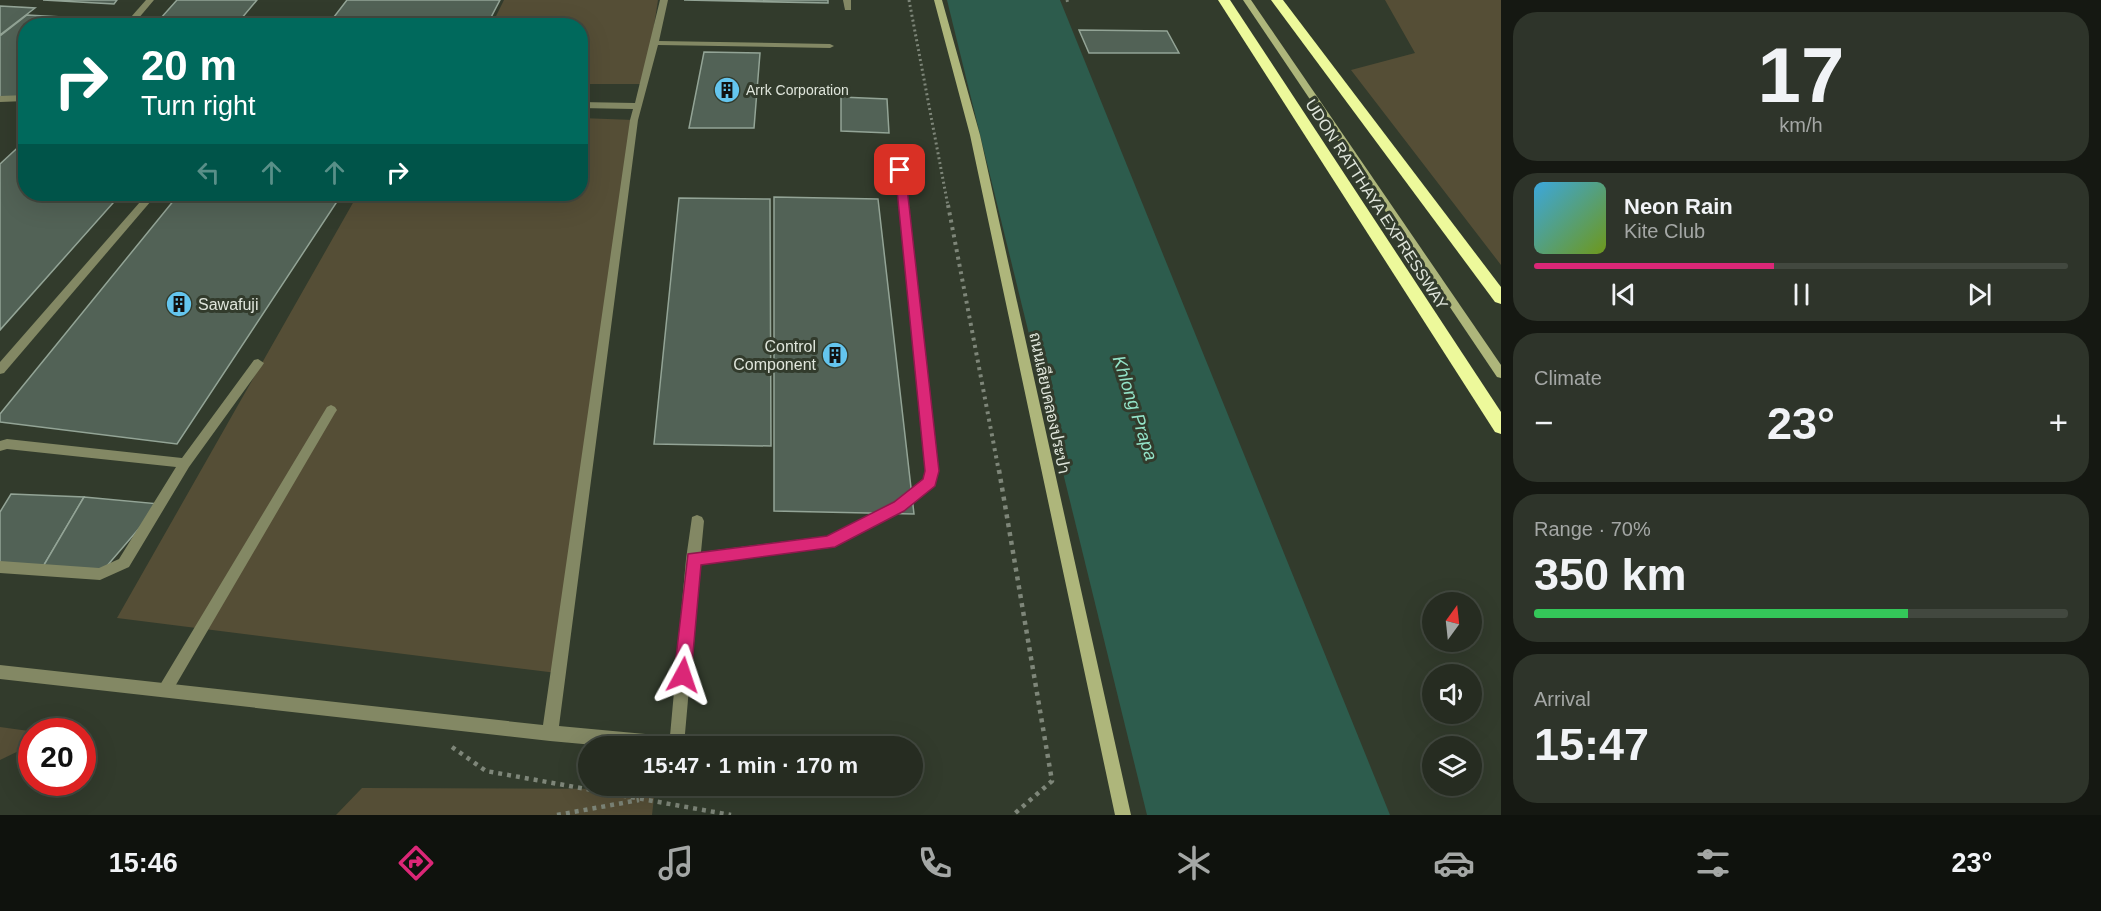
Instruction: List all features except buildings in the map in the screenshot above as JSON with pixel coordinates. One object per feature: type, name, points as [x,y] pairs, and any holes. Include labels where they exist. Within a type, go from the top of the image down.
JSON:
[{"type":"highway","name":"UDON RATTHAYA EXPRESSWAY","points":[[1224,0],[1501,427]]},
{"type":"highway","points":[[1277,0],[1501,298]]},
{"type":"street","points":[[134,18],[150,0]]},
{"type":"street","points":[[549,733],[634,120],[663,0]]},
{"type":"street","name":"ถนนเลียบคลองประปา","points":[[938,0],[975,135],[1123,815]]},
{"type":"street","points":[[1247,0],[1501,374]]},
{"type":"street","points":[[654,43],[830,46]]},
{"type":"street","points":[[0,99],[18,98]]},
{"type":"street","points":[[588,105],[638,106]]},
{"type":"street","points":[[693,559],[830,542],[899,507],[930,482],[932,471],[900,170]]},
{"type":"street","points":[[0,370],[146,201]]},
{"type":"street","points":[[0,567],[100,573],[124,563],[185,463],[258,363]]},
{"type":"street","points":[[165,690],[331,410]]},
{"type":"street","points":[[0,446],[7,444],[185,463]]},
{"type":"street","points":[[677,736],[697,521]]},
{"type":"street","points":[[0,672],[581,736]]},
{"type":"path","points":[[909,0],[1004,496],[1052,781],[1013,815]]},
{"type":"path","points":[[1067,0],[1068,4]]},
{"type":"path","points":[[432,720],[454,750],[486,771],[731,815]]},
{"type":"path","points":[[557,815],[643,799]]},
{"type":"shaded area","points":[[504,0],[658,0],[645,84],[588,84],[588,18],[495,18]]},
{"type":"shaded area","points":[[1385,0],[1501,0],[1501,265],[1351,70],[1415,53]]},
{"type":"shaded area","points":[[588,118],[634,120],[557,673],[117,618],[354,201],[588,201]]},
{"type":"shaded area","points":[[0,727],[18,730],[18,751],[0,760]]},
{"type":"shaded area","points":[[362,788],[578,789],[578,796],[654,796],[652,815],[336,815]]},
{"type":"water","name":"Khlong Prapa","points":[[947,0],[1060,0],[1390,815],[1147,815]]},
{"type":"place","name":"Arrk Corporation","points":[[727,90]]},
{"type":"place","name":"Sawafuji","points":[[179,304]]},
{"type":"place","name":"Control Component","points":[[835,355]]},
{"type":"route","points":[[683,675],[693,559],[830,542],[899,507],[922,491],[930,482],[932,471],[900,170]]}]
